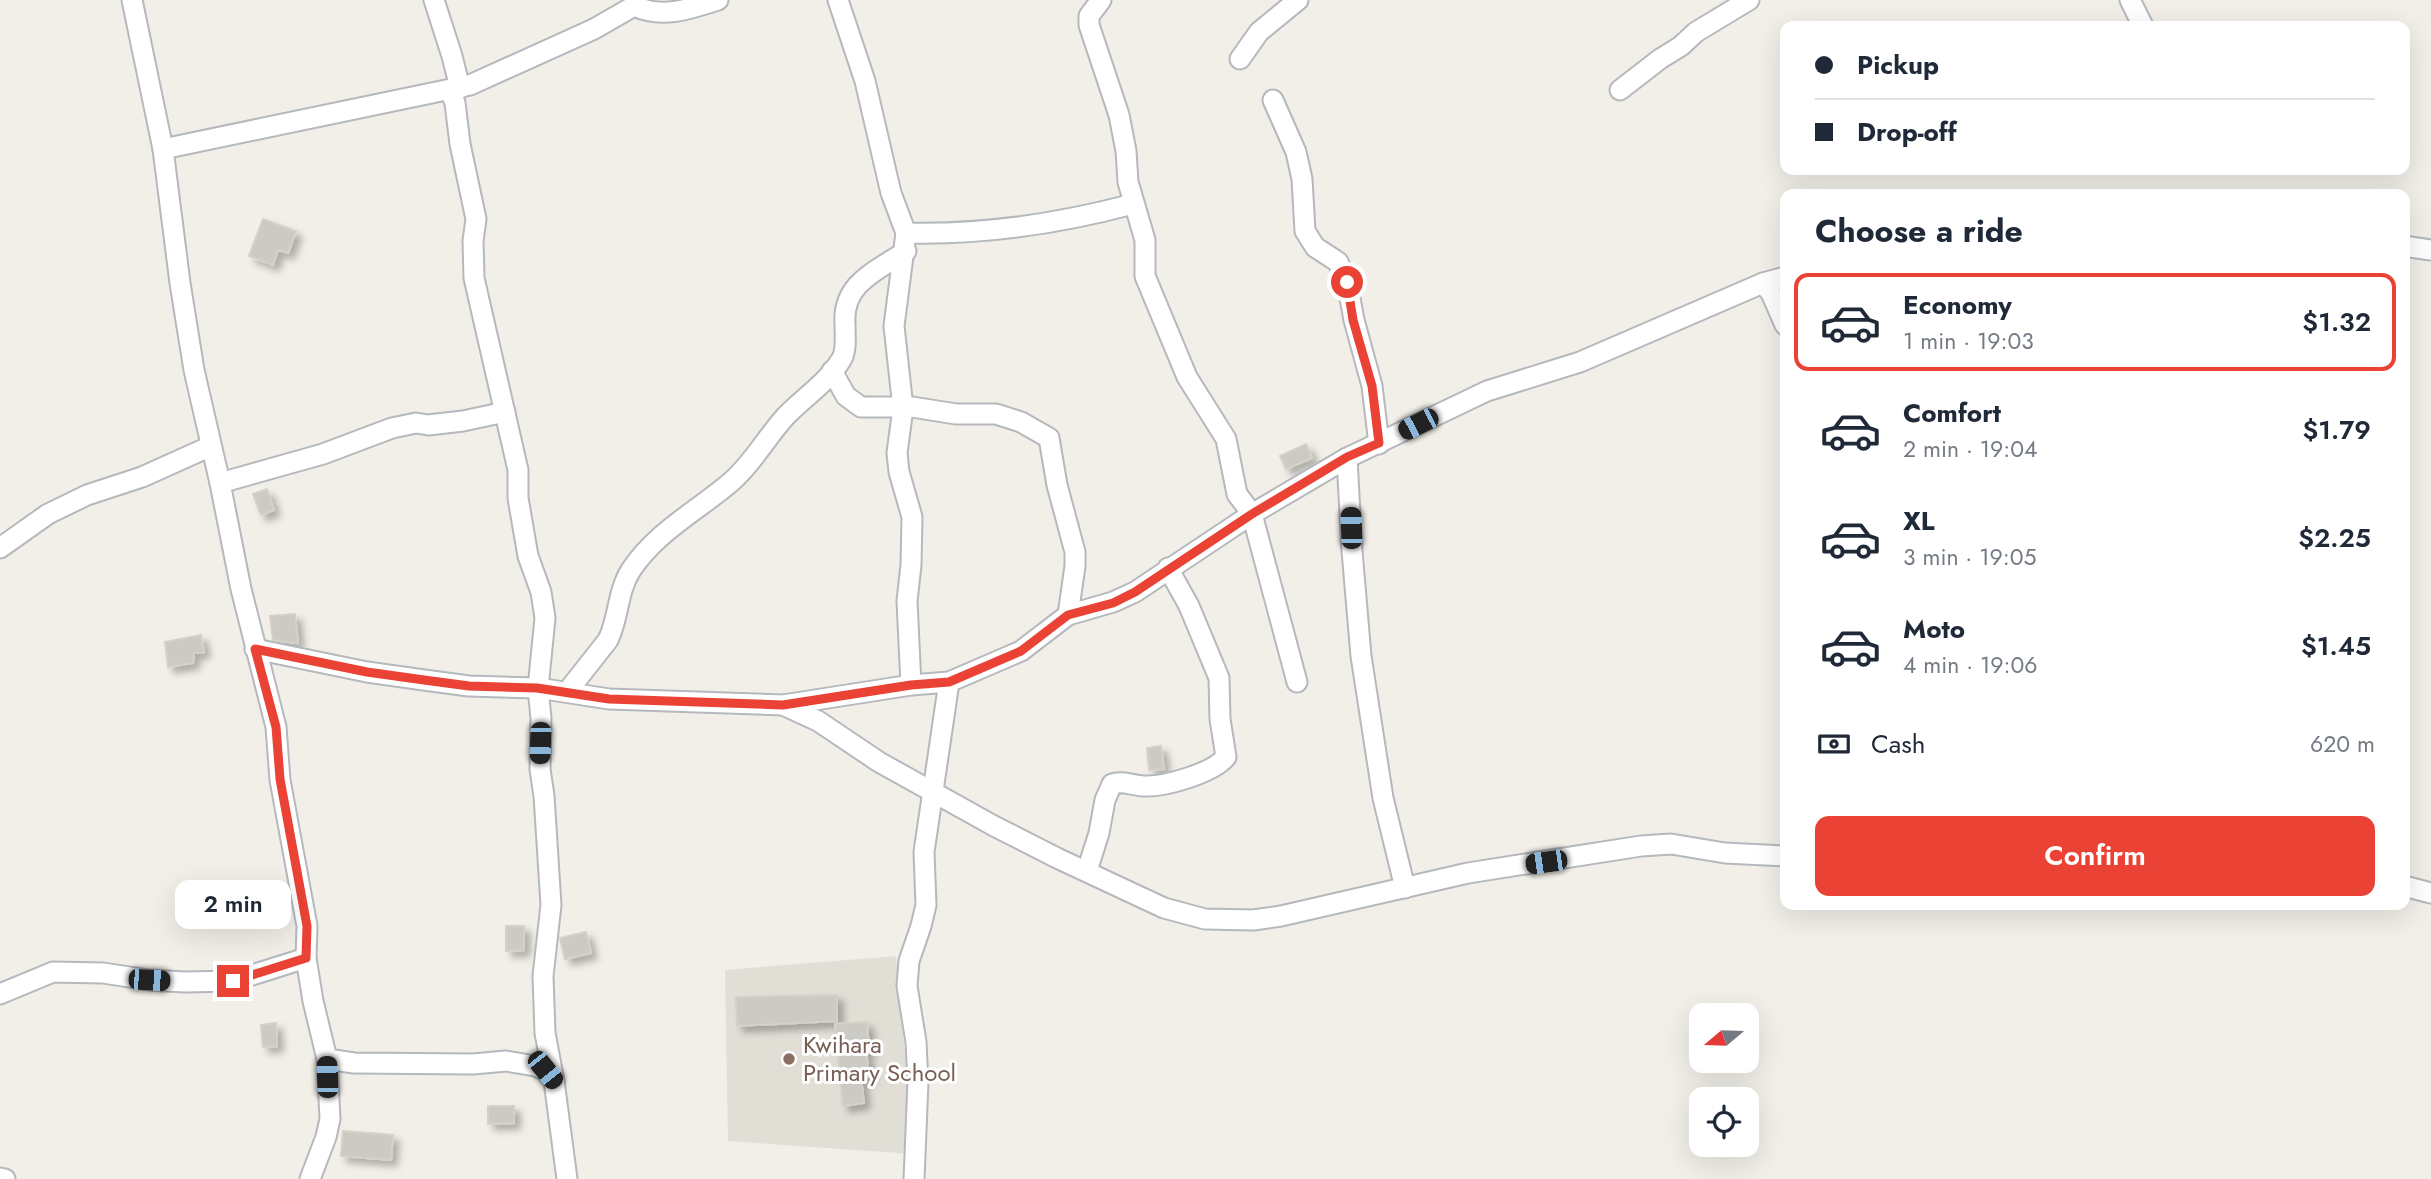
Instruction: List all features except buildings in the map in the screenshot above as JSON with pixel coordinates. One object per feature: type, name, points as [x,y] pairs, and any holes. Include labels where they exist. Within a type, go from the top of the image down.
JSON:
[{"type":"street","points":[[132,0],[163,149],[194,370],[255,649],[276,727],[280,779],[307,926],[306,958],[327,1059],[330,1119],[326,1137],[309,1179]]},
{"type":"street","points":[[434,0],[452,56],[460,144],[476,219],[473,241],[474,278],[518,470],[518,498],[528,556],[541,592],[545,618],[537,688],[541,718],[540,769],[551,905],[543,976],[545,1021],[567,1179]]},
{"type":"street","points":[[163,149],[455,89],[486,79],[594,29],[636,3],[656,13],[673,13],[718,0]]},
{"type":"street","points":[[838,0],[865,81],[891,193],[902,218],[906,242],[897,290],[894,326],[903,408],[897,453],[899,472],[912,517],[907,601],[911,685]]},
{"type":"street","points":[[1101,0],[1089,16],[1089,25],[1119,115],[1133,204],[1145,240],[1145,276],[1186,377],[1226,439],[1233,463],[1237,494],[1252,514],[1297,682]]},
{"type":"street","points":[[1240,60],[1259,32],[1298,0]]},
{"type":"street","points":[[1620,90],[1696,32],[1749,0]]},
{"type":"street","points":[[2130,0],[2140,21]]},
{"type":"street","points":[[1273,100],[1296,152],[1303,179],[1305,231],[1315,247],[1338,262],[1347,282],[1353,320],[1372,386],[1379,443]]},
{"type":"street","points":[[567,692],[608,640],[619,597],[631,570],[652,545],[690,512],[734,480],[785,418],[832,372],[843,358],[845,306],[851,292],[906,242],[1027,226],[1133,204]]},
{"type":"street","points":[[2410,247],[2431,250]]},
{"type":"street","points":[[255,649],[367,672],[469,686],[537,688],[609,699],[783,705],[911,685],[949,682],[1021,651],[1068,615],[1113,603],[1135,592],[1252,514],[1347,457],[1487,391],[1580,362],[1763,283],[1780,278]]},
{"type":"street","points":[[1763,283],[1772,293],[1780,312]]},
{"type":"street","points":[[832,372],[846,396],[861,407],[996,415],[1021,422],[1049,438],[1057,485],[1075,552],[1068,615]]},
{"type":"street","points":[[220,483],[323,454],[392,428],[416,423],[428,425],[463,421],[505,412]]},
{"type":"street","points":[[0,548],[48,514],[87,495],[142,477],[211,446]]},
{"type":"street","points":[[1347,457],[1361,656],[1383,798],[1405,888]]},
{"type":"street","points":[[1087,871],[1100,833],[1107,792],[1112,784],[1118,782],[1143,786],[1179,780],[1206,771],[1226,757],[1220,719],[1219,678],[1189,606],[1168,568]]},
{"type":"street","points":[[914,1179],[917,1056],[907,986],[909,961],[926,905],[924,852],[949,682]]},
{"type":"street","points":[[783,705],[818,721],[879,762],[932,792],[1057,858],[1164,908],[1205,919],[1226,921],[1281,916],[1468,873],[1642,846],[1671,845],[1725,853],[1780,856]]},
{"type":"street","points":[[2410,888],[2431,894]]},
{"type":"street","points":[[0,993],[53,972],[103,973],[185,982],[233,981],[306,958]]},
{"type":"street","points":[[327,1059],[354,1063],[472,1064],[506,1061],[536,1066],[545,1070],[554,1081]]},
{"type":"street","points":[[0,1178],[5,1179]]},
{"type":"shaded area","points":[[896,956],[914,1154],[728,1141],[725,970]]},
{"type":"place","name":"Kwihara Primary School","points":[[789,1059]]},
{"type":"route","points":[[233,981],[306,958],[307,926],[280,779],[276,727],[255,649],[367,672],[469,686],[537,688],[609,699],[783,705],[911,685],[949,682],[1021,651],[1068,615],[1113,603],[1135,592],[1252,514],[1347,457],[1379,443],[1372,386],[1353,320],[1347,282]]}]
